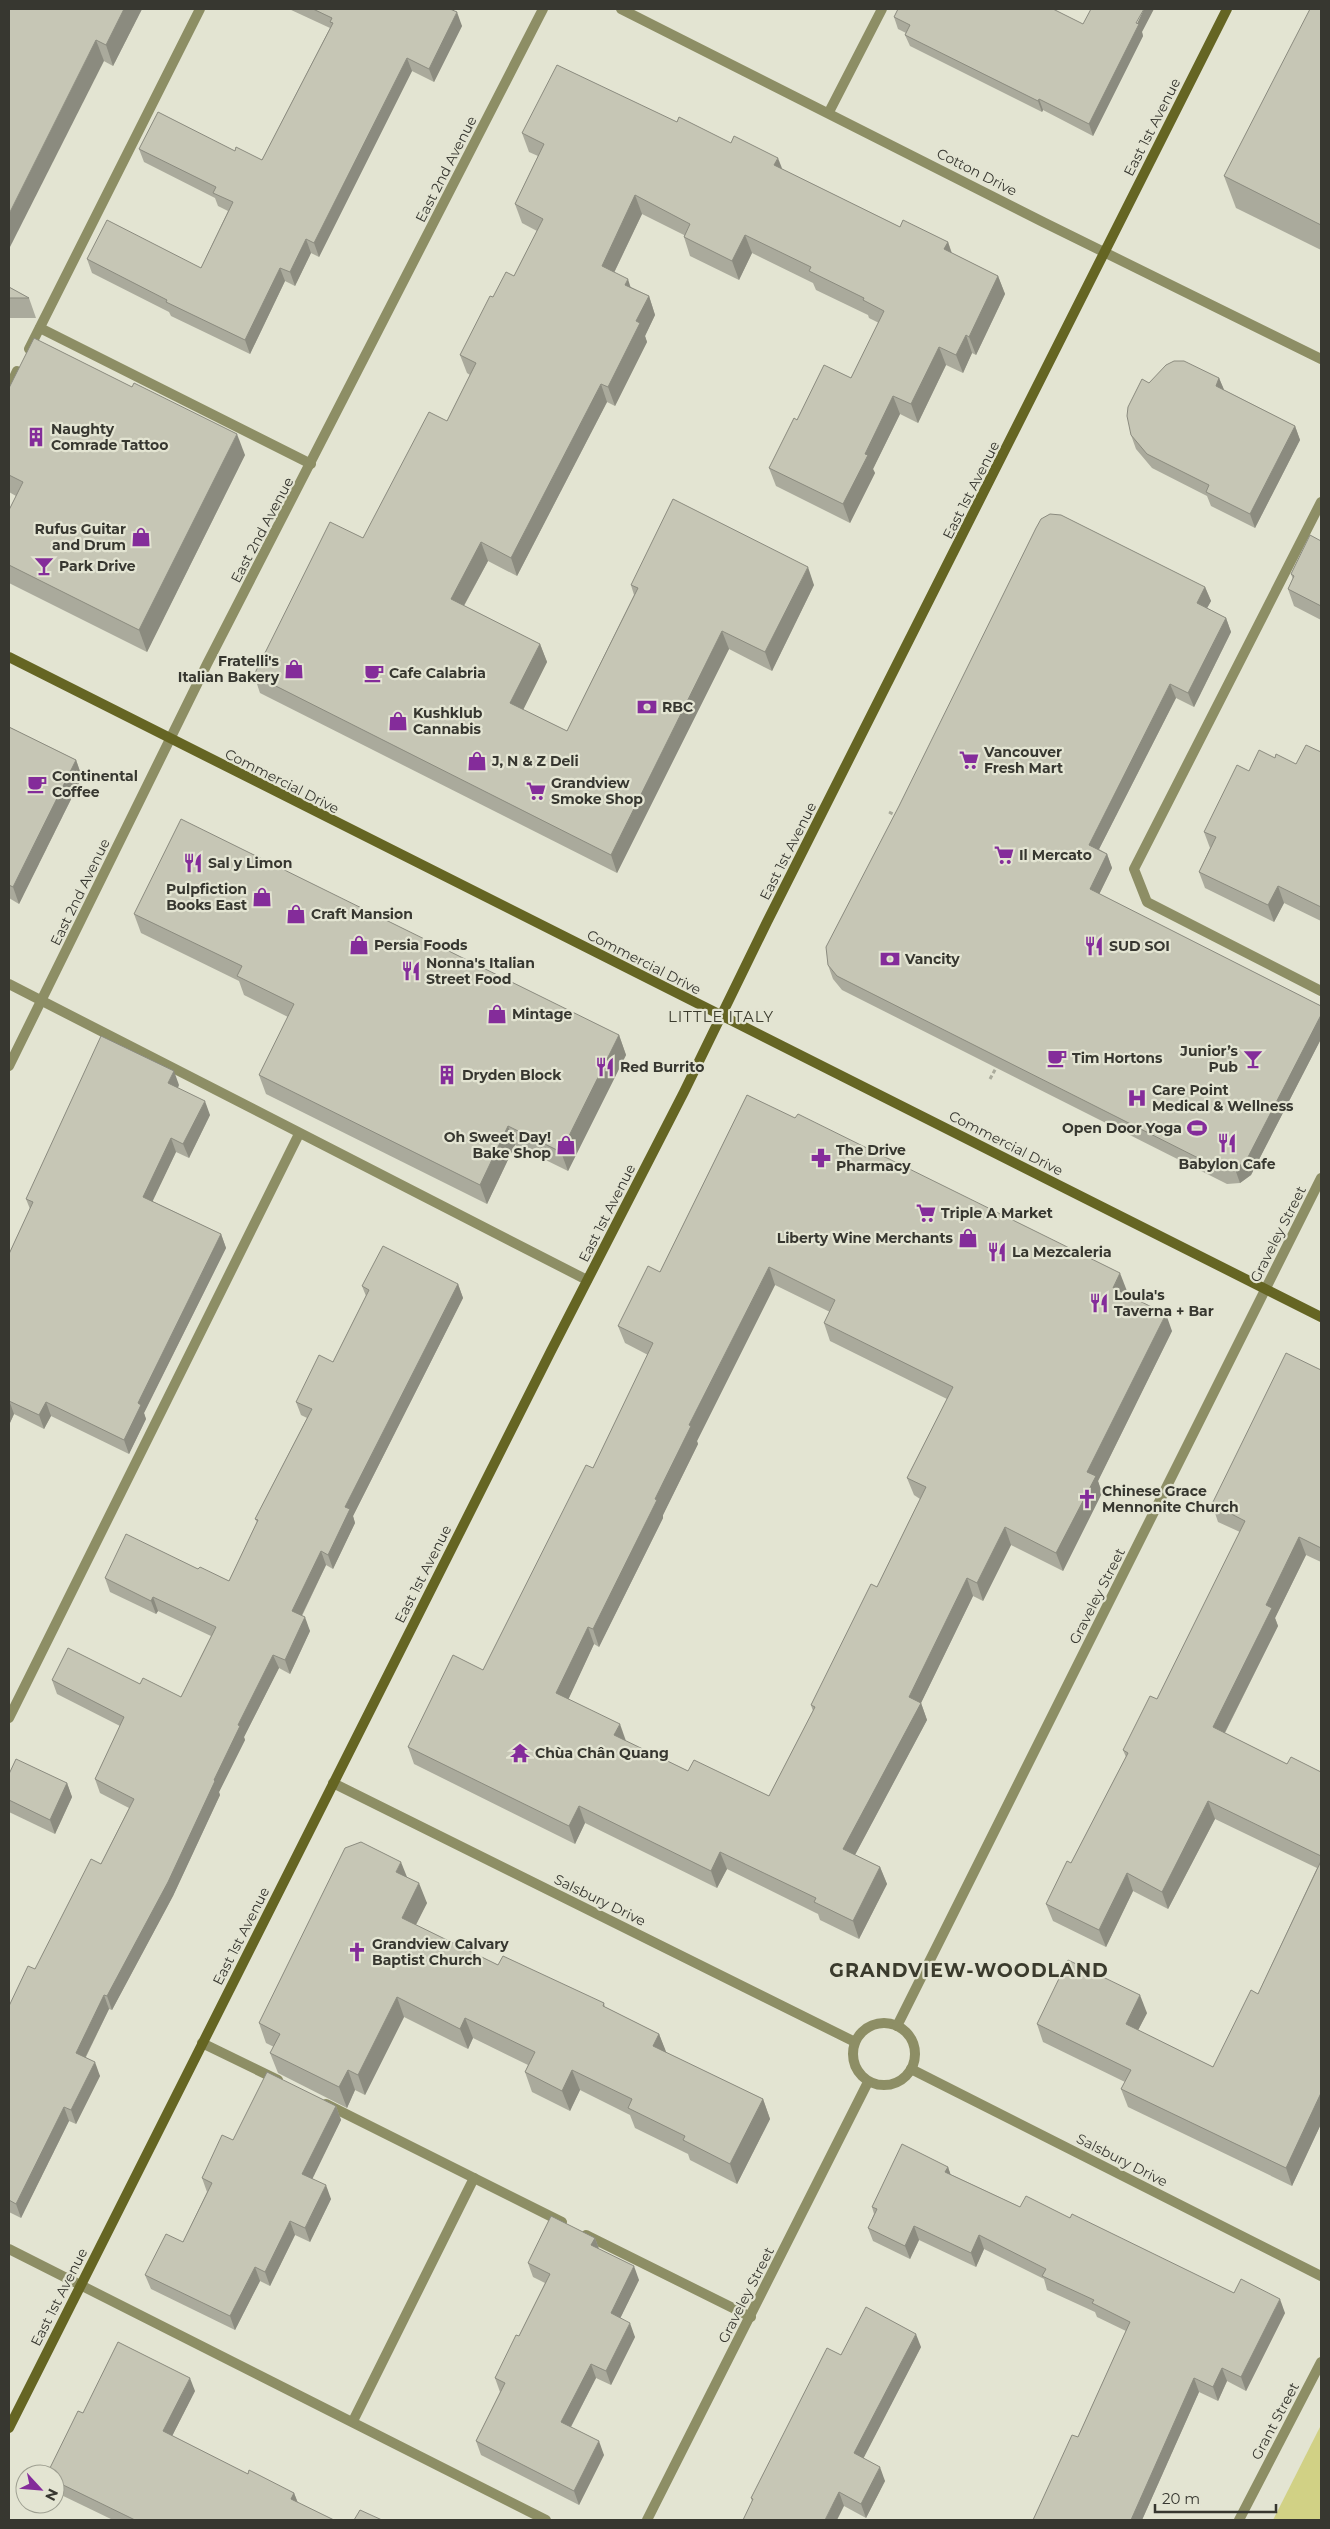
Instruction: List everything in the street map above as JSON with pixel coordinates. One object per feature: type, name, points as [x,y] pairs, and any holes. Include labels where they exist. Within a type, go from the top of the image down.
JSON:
[{"type":"main road","name":"East 1st Avenue","points":[[9,2428],[333,1782],[1106,253],[1227,9]]},
{"type":"main road","name":"Commercial Drive","points":[[9,657],[169,740],[1321,1317]]},
{"type":"street","points":[[9,388],[200,9]]},
{"type":"street","name":"East 2nd Avenue","points":[[9,1066],[169,740],[543,9]]},
{"type":"street","name":"Cotton Drive","points":[[621,9],[1321,359]]},
{"type":"street","points":[[829,112],[882,9]]},
{"type":"street","points":[[40,328],[311,464]]},
{"type":"street","points":[[1321,502],[1134,869],[1146,902],[1321,991]]},
{"type":"street","points":[[9,984],[587,1280]]},
{"type":"street","points":[[9,1718],[299,1134]]},
{"type":"street","name":"Graveley Street","points":[[897,2026],[1321,1178]]},
{"type":"street","name":"Salsbury Drive","points":[[333,1782],[855,2042]]},
{"type":"street","points":[[878,2024],[897,2026],[912,2040],[915,2060],[911,2069],[897,2083],[877,2085],[868,2082],[861,2076],[852,2059],[855,2042],[868,2027],[878,2024]]},
{"type":"street","points":[[202,2043],[290,2086]]},
{"type":"street","name":"Salsbury Drive","points":[[911,2069],[1321,2276]]},
{"type":"street","name":"Graveley Street","points":[[647,2520],[868,2082]]},
{"type":"street","points":[[315,2099],[751,2317]]},
{"type":"street","points":[[353,2422],[474,2178]]},
{"type":"street","points":[[9,2249],[546,2520]]},
{"type":"street","name":"Grant Street","points":[[1239,2520],[1321,2362]]},
{"type":"path","points":[[889,812],[904,820]]},
{"type":"path","points":[[990,1079],[996,1068]]},
{"type":"shaded area","points":[[1321,2425],[1321,2520],[1273,2520]]},
{"type":"building","points":[[9,9],[124,9],[106,45],[96,40],[9,214]]},
{"type":"building","points":[[313,9],[450,9],[457,12],[429,69],[407,58],[314,243],[306,239],[290,272],[280,268],[245,340],[166,302],[167,300],[87,259],[107,220],[201,268],[233,202],[213,193],[216,187],[139,149],[158,112],[235,151],[236,147],[262,160],[333,23],[330,22],[332,18]]},
{"type":"building","points":[[898,9],[1053,9],[1083,24],[1091,9],[1144,9],[1136,23],[1139,24],[1089,124],[1039,99],[1038,101],[905,35],[910,25],[894,17]]},
{"type":"building","points":[[1310,9],[1321,9],[1321,225],[1224,176]]},
{"type":"building","points":[[557,65],[677,122],[679,117],[731,143],[734,136],[778,158],[774,165],[900,227],[903,220],[948,242],[944,249],[998,276],[969,337],[966,335],[956,355],[939,347],[911,404],[893,396],[865,454],[868,455],[843,504],[769,468],[794,418],[797,420],[824,365],[851,378],[884,311],[863,300],[864,298],[809,271],[811,267],[745,235],[732,261],[684,237],[690,224],[635,195],[602,266],[628,279],[625,285],[649,296],[636,321],[640,323],[608,387],[601,384],[511,558],[481,542],[451,599],[540,644],[510,703],[567,731],[638,588],[631,585],[673,499],[808,567],[765,652],[722,631],[611,855],[254,675],[330,522],[363,538],[429,412],[447,421],[476,363],[460,355],[490,296],[493,297],[506,272],[514,276],[543,219],[515,204],[544,144],[522,133]]},
{"type":"building","points":[[9,287],[29,298],[9,298]]},
{"type":"building","points":[[34,338],[132,387],[134,383],[237,434],[139,630],[9,565],[9,510],[23,482],[9,475],[9,388]]},
{"type":"building","points":[[1174,361],[1184,361],[1219,378],[1216,386],[1295,426],[1250,514],[1206,492],[1209,485],[1147,454],[1131,435],[1127,416],[1128,407],[1142,379],[1149,383],[1166,365]]},
{"type":"building","name":"Il Mercato","points":[[1050,514],[1061,515],[1205,587],[1197,603],[1226,618],[1188,693],[1170,684],[1089,845],[1107,854],[1090,889],[1321,1006],[1321,1015],[1246,1161],[1235,1169],[1222,1170],[837,976],[828,965],[826,947],[899,806],[1036,528],[1041,519]]},
{"type":"building","points":[[1310,535],[1321,541],[1321,606],[1288,589],[1294,576],[1291,574]]},
{"type":"building","points":[[9,727],[76,760],[13,887],[9,885]]},
{"type":"building","points":[[1306,745],[1321,752],[1321,907],[1278,886],[1268,905],[1199,872],[1216,837],[1204,832],[1237,765],[1249,771],[1259,750],[1275,758],[1276,754],[1296,764]]},
{"type":"building","points":[[181,819],[619,1035],[561,1152],[508,1126],[480,1185],[259,1075],[294,1004],[237,976],[242,966],[134,914]]},
{"type":"building","points":[[101,1036],[174,1071],[168,1083],[205,1101],[183,1144],[171,1138],[143,1197],[221,1234],[138,1403],[141,1405],[124,1440],[46,1402],[39,1415],[9,1401],[9,1254],[33,1202],[26,1199]]},
{"type":"building","points":[[747,1095],[795,1118],[798,1114],[1120,1273],[1113,1288],[1166,1314],[1087,1472],[1096,1476],[1056,1553],[1005,1527],[977,1583],[967,1578],[909,1697],[921,1703],[843,1849],[880,1867],[853,1921],[814,1902],[816,1898],[720,1852],[711,1871],[579,1806],[569,1826],[408,1747],[453,1655],[483,1670],[586,1465],[593,1468],[653,1343],[618,1326],[648,1266],[660,1272]],"holes":[[[769,1267],[835,1300],[824,1323],[953,1387],[907,1478],[926,1487],[877,1587],[871,1584],[811,1705],[815,1707],[769,1796],[694,1760],[688,1771],[614,1735],[620,1724],[556,1693],[588,1627],[593,1629],[657,1500],[655,1499],[691,1426],[689,1425]]]},
{"type":"building","points":[[383,1246],[458,1284],[345,1507],[350,1509],[328,1555],[321,1551],[292,1611],[305,1617],[285,1660],[273,1655],[238,1725],[240,1726],[168,1882],[107,1996],[104,1995],[76,2053],[95,2062],[71,2110],[64,2107],[16,2204],[9,2200],[9,2006],[28,1966],[35,1969],[91,1859],[101,1864],[134,1799],[95,1779],[124,1717],[52,1680],[68,1648],[140,1684],[143,1678],[181,1697],[216,1627],[153,1597],[151,1601],[105,1578],[126,1534],[198,1569],[200,1567],[229,1581],[258,1520],[255,1519],[312,1409],[296,1402],[319,1355],[333,1362],[369,1290],[362,1286]]},
{"type":"building","points":[[1286,1353],[1321,1370],[1321,1548],[1299,1537],[1266,1605],[1272,1608],[1213,1727],[1287,1764],[1291,1757],[1321,1772],[1321,1856],[1208,1801],[1162,1892],[1127,1873],[1099,1930],[1046,1904],[1067,1861],[1071,1863],[1128,1753],[1123,1750],[1150,1696],[1157,1699],[1245,1521],[1212,1504]]},
{"type":"building","points":[[16,1759],[67,1783],[50,1820],[9,1800],[9,1774]]},
{"type":"building","points":[[361,1842],[401,1862],[396,1872],[419,1883],[402,1918],[498,1965],[503,1956],[604,2003],[603,2006],[659,2034],[653,2046],[763,2099],[730,2164],[683,2140],[685,2136],[628,2108],[632,2099],[572,2070],[562,2091],[525,2072],[535,2052],[465,2018],[460,2029],[397,1997],[358,2075],[348,2070],[339,2087],[270,2053],[280,2034],[259,2023],[345,1848]]},
{"type":"building","points":[[1321,1861],[1321,2093],[1286,2168],[1121,2089],[1131,2070],[1037,2024],[1068,1960],[1140,1995],[1126,2024],[1213,2067],[1251,1990],[1258,1994]]},
{"type":"building","points":[[267,2072],[336,2106],[302,2174],[326,2185],[305,2228],[290,2221],[265,2272],[255,2267],[230,2316],[145,2275],[166,2234],[183,2242],[212,2183],[202,2178],[222,2135],[233,2140]]},
{"type":"building","points":[[902,2144],[948,2167],[945,2172],[1020,2207],[1026,2196],[1070,2218],[1072,2214],[1234,2293],[1241,2279],[1280,2299],[1241,2377],[1222,2368],[1213,2387],[1194,2378],[1131,2520],[1033,2520],[1072,2435],[1078,2437],[1130,2322],[1092,2303],[1094,2300],[1042,2276],[1046,2269],[979,2235],[971,2253],[914,2226],[905,2246],[868,2228],[877,2209],[872,2207]]},
{"type":"building","points":[[551,2216],[595,2238],[591,2245],[634,2266],[611,2313],[630,2323],[606,2371],[591,2364],[561,2422],[599,2441],[574,2491],[476,2441],[505,2383],[495,2378],[516,2335],[519,2336],[550,2274],[528,2263]]},
{"type":"building","points":[[866,2307],[916,2334],[854,2453],[880,2467],[861,2504],[839,2492],[825,2520],[743,2520],[753,2499],[751,2498],[827,2348],[841,2355]]},
{"type":"building","points":[[118,2342],[190,2378],[163,2431],[248,2474],[249,2470],[294,2493],[291,2499],[334,2520],[135,2520],[65,2486],[65,2464],[52,2464],[78,2411],[83,2413]]},
{"type":"building","points":[[360,2510],[382,2520],[354,2520]]},
{"type":"place","name":"Naughty Comrade Tattoo","points":[[36,437]]},
{"type":"place","name":"Rufus Guitar and Drum","points":[[141,537]]},
{"type":"place","name":"Park Drive","points":[[44,566]]},
{"type":"place","name":"Fratelli's Italian Bakery","points":[[294,669]]},
{"type":"place","name":"Cafe Calabria","points":[[374,673]]},
{"type":"place","name":"RBC","points":[[647,707]]},
{"type":"place","name":"Kushklub Cannabis","points":[[398,721]]},
{"type":"place","name":"Vancouver Fresh Mart","points":[[969,760]]},
{"type":"place","name":"J, N & Z Deli","points":[[477,761]]},
{"type":"place","name":"Continental Coffee","points":[[37,784]]},
{"type":"place","name":"Grandview Smoke Shop","points":[[536,791]]},
{"type":"place","name":"Il Mercato","points":[[1004,855]]},
{"type":"place","name":"Sal y Limon","points":[[193,863]]},
{"type":"place","name":"Pulpfiction Books East","points":[[262,897]]},
{"type":"place","name":"Craft Mansion","points":[[296,914]]},
{"type":"place","name":"Persia Foods","points":[[359,945]]},
{"type":"place","name":"SUD SOI","points":[[1094,946]]},
{"type":"place","name":"Vancity","points":[[890,959]]},
{"type":"place","name":"Nonna's Italian Street Food","points":[[411,971]]},
{"type":"place","name":"Mintage","points":[[497,1014]]},
{"type":"place","name":"Tim Hortons","points":[[1057,1058]]},
{"type":"place","name":"Junior’s Pub","points":[[1253,1059]]},
{"type":"place","name":"Red Burrito","points":[[605,1067]]},
{"type":"place","name":"Dryden Block","points":[[447,1075]]},
{"type":"place","name":"Care Point Medical & Wellness","points":[[1137,1098]]},
{"type":"place","name":"Open Door Yoga","points":[[1197,1128]]},
{"type":"place","name":"Babylon Cafe","points":[[1227,1143]]},
{"type":"place","name":"Oh Sweet Day! Bake Shop","points":[[566,1145]]},
{"type":"place","name":"The Drive Pharmacy","points":[[821,1158]]},
{"type":"place","name":"Triple A Market","points":[[926,1213]]},
{"type":"place","name":"Liberty Wine Merchants","points":[[968,1238]]},
{"type":"place","name":"La Mezcaleria","points":[[997,1252]]},
{"type":"place","name":"Loula's Taverna + Bar","points":[[1099,1303]]},
{"type":"place","name":"Chinese Grace Mennonite Church","points":[[1087,1499]]},
{"type":"place","name":"Chùa Chân Quang","points":[[520,1753]]},
{"type":"place","name":"Grandview Calvary Baptist Church","points":[[357,1952]]},
{"type":"district","name":"LITTLE ITALY","points":[[721,1016]]},
{"type":"district","name":"GRANDVIEW-WOODLAND","points":[[969,1970]]}]
